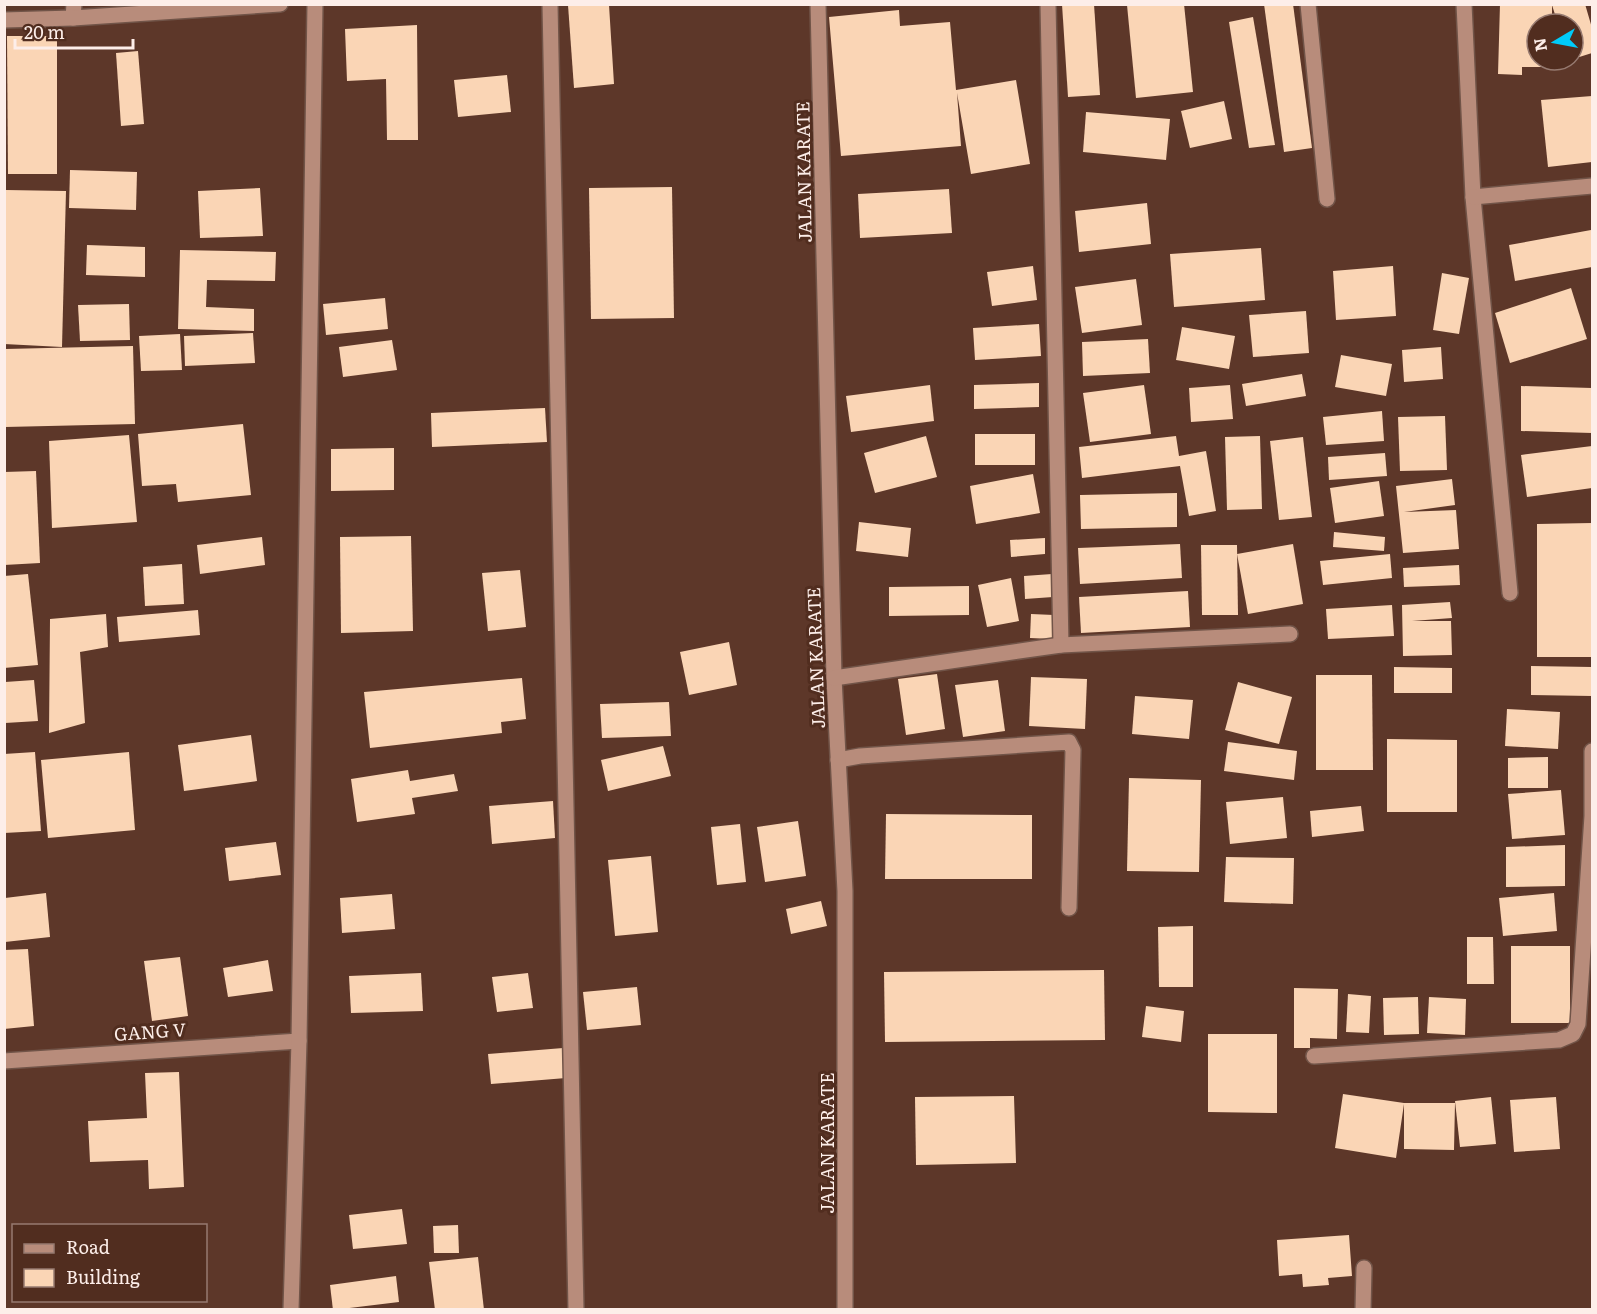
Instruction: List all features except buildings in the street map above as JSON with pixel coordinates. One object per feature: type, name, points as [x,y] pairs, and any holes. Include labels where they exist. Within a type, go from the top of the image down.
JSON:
[{"type":"street","points":[[4,20],[73,11],[280,4]]},
{"type":"street","points":[[291,1310],[298,1041],[315,4]]},
{"type":"street","points":[[550,4],[576,1310]]},
{"type":"street","name":"JALAN KARATE","points":[[818,4],[834,678],[845,891],[845,1310]]},
{"type":"street","points":[[1047,4],[1061,645]]},
{"type":"street","points":[[1308,4],[1327,200]]},
{"type":"street","points":[[1464,4],[1473,197],[1510,593]]},
{"type":"street","points":[[1473,197],[1593,186]]},
{"type":"street","points":[[834,678],[1061,645],[1290,634]]},
{"type":"street","points":[[838,760],[860,756],[1069,742],[1073,750],[1069,908]]},
{"type":"street","points":[[1314,1056],[1559,1040],[1573,1034],[1578,1024],[1592,816],[1593,751]]},
{"type":"street","name":"GANG V","points":[[4,1061],[298,1041]]},
{"type":"street","points":[[1363,1310],[1364,1268]]}]
